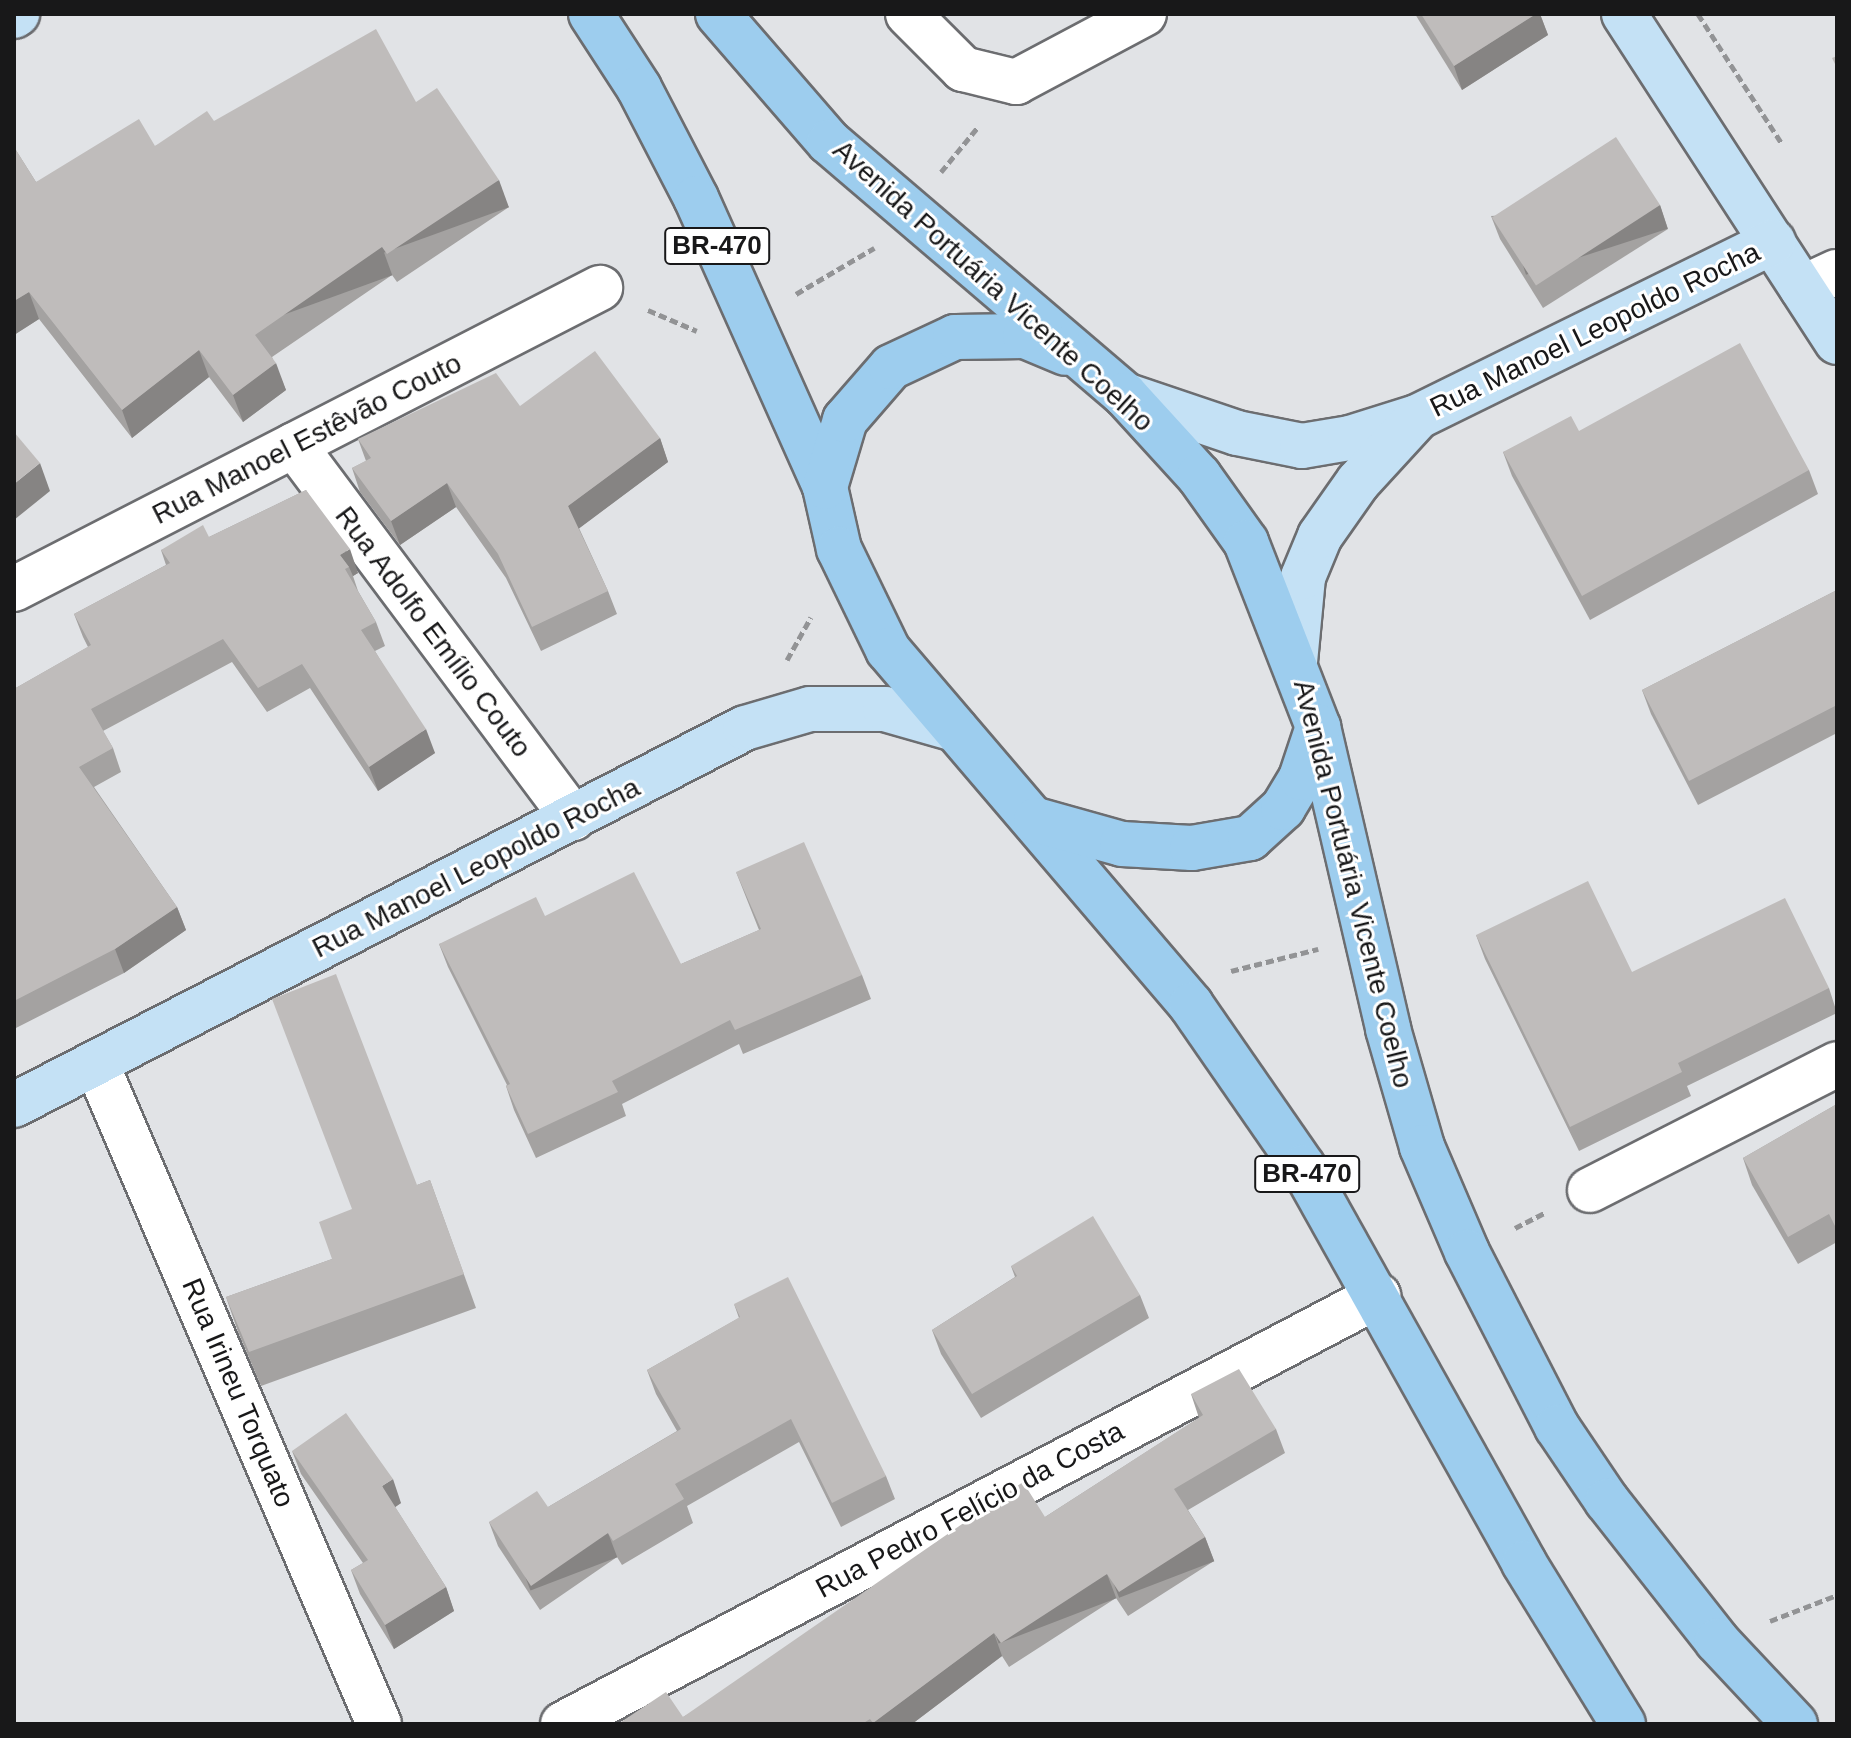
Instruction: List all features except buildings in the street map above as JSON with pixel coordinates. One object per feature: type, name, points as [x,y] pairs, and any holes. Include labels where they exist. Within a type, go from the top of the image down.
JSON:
[{"type":"highway","name":"BR-470","points":[[591,14],[639,88],[682,170],[825,487],[839,549],[888,650],[1176,986],[1303,1167],[1378,1296],[1524,1563],[1623,1724]]},
{"type":"highway","name":"Avenida Portuária Vicente Coelho","points":[[718,14],[829,142],[1125,395],[1199,476],[1246,542],[1318,727],[1370,935],[1388,1029],[1422,1147],[1467,1252],[1557,1427],[1717,1641],[1795,1724]]},
{"type":"highway","points":[[825,487],[845,420],[891,367],[955,337],[1025,336],[1090,364]]},
{"type":"highway","points":[[1036,820],[1122,844],[1192,848],[1250,838],[1283,808],[1301,778],[1318,727]]},
{"type":"main road","points":[[1624,14],[1773,242],[1820,280],[1837,342]]},
{"type":"main road","name":"Rua Manoel Leopoldo Rocha","points":[[1125,395],[1237,433],[1302,446],[1350,438],[1417,417],[1773,242]]},
{"type":"main road","name":"Rua Manoel Leopoldo Rocha","points":[[1295,662],[1303,577],[1320,536],[1358,482],[1417,417]]},
{"type":"main road","name":"Rua Manoel Leopoldo Rocha","points":[[14,1105],[745,728],[810,709],[885,709],[955,729]]},
{"type":"street","points":[[908,14],[963,69],[1016,82],[1144,14]]},
{"type":"street","name":"Rua Manoel Estêvão Couto","points":[[14,589],[600,288]]},
{"type":"street","name":"Rua Adolfo Emílio Couto","points":[[294,445],[573,818]]},
{"type":"street","name":"Rua Irineu Torquato","points":[[96,1063],[379,1724]]},
{"type":"street","points":[[1590,1190],[1837,1064]]},
{"type":"street","name":"Rua Pedro Felício da Costa","points":[[563,1724],[1378,1296]]},
{"type":"path","points":[[1698,14],[1782,144]]},
{"type":"path","points":[[600,288],[696,332],[789,298],[878,245],[1016,82]]},
{"type":"path","points":[[745,728],[814,613],[839,549]]},
{"type":"path","points":[[1176,986],[1370,935]]},
{"type":"path","points":[[1467,1252],[1590,1190]]},
{"type":"path","points":[[1717,1641],[1837,1595]]}]
